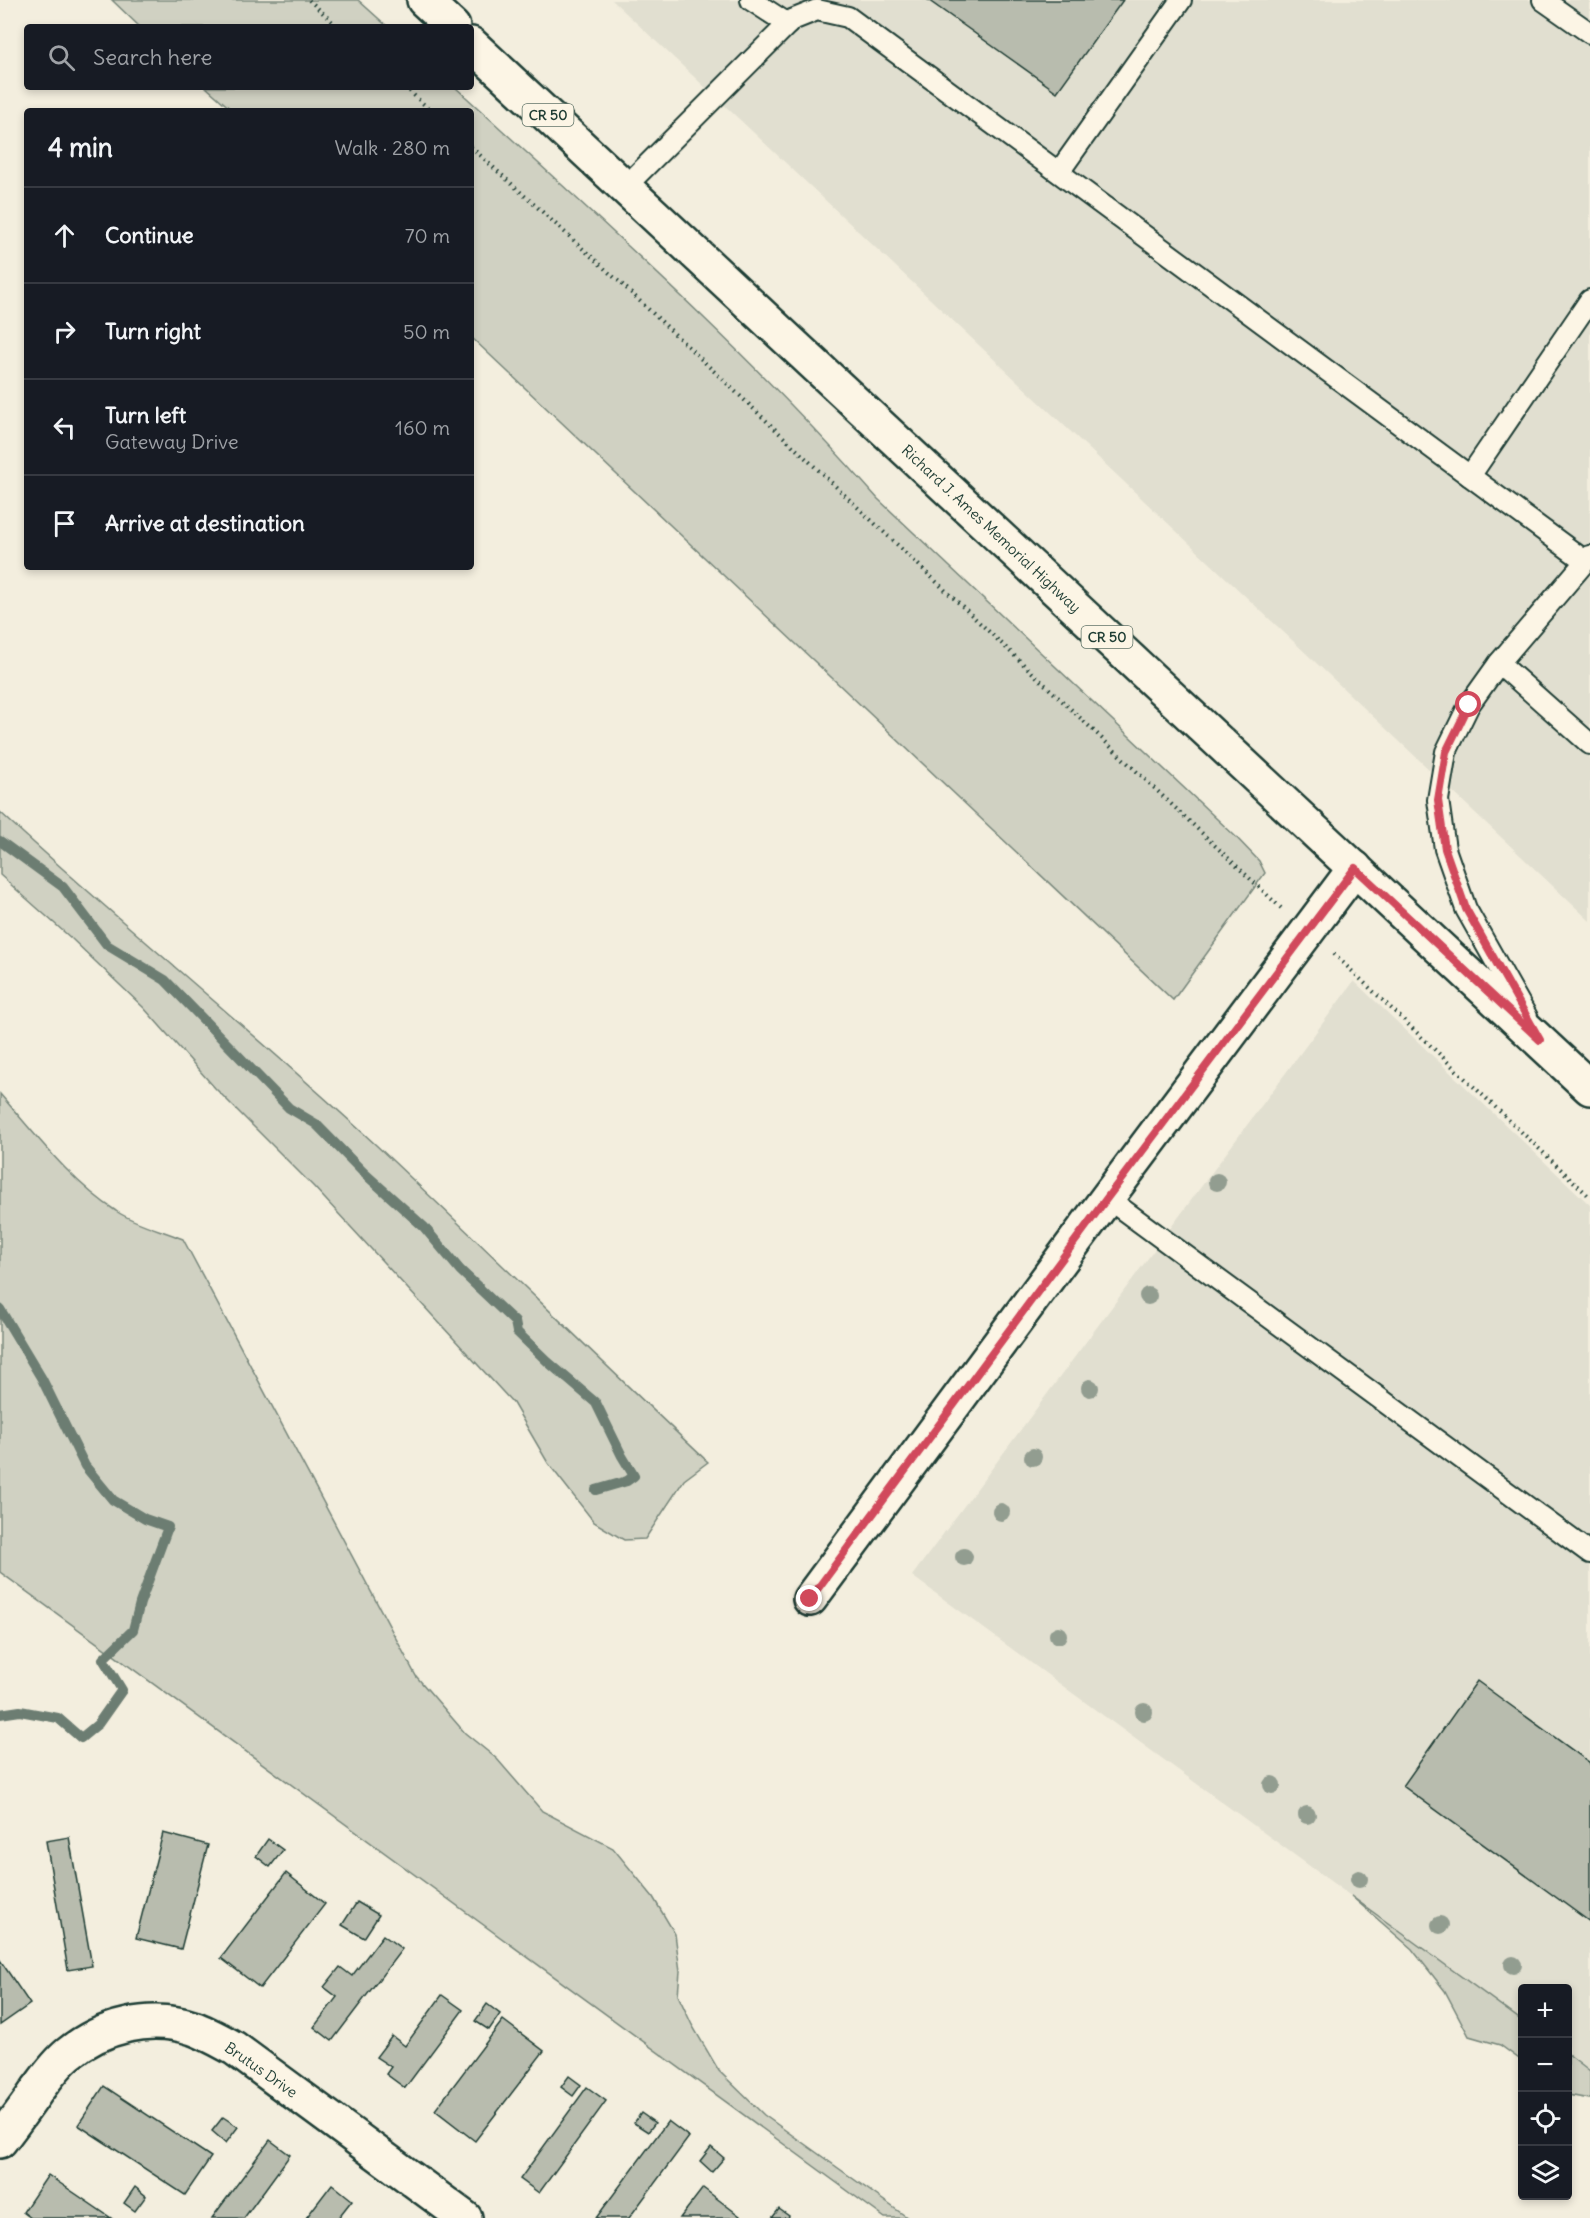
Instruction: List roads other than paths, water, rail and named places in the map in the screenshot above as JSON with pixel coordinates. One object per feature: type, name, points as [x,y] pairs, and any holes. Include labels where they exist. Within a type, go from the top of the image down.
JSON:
[{"type":"main road","points":[[424,0],[450,24]]},
{"type":"main road","name":"Richard J. Ames Memorial Highway","points":[[474,47],[1590,1088]]},
{"type":"main road","points":[[810,1599],[1355,868]]},
{"type":"main road","name":"Brutus Drive","points":[[0,2141],[53,2069],[67,2054],[105,2032],[125,2026],[148,2022],[172,2023],[194,2028],[234,2048],[465,2218]]},
{"type":"lane","points":[[751,0],[788,24]]},
{"type":"lane","points":[[1059,172],[1181,0]]},
{"type":"lane","points":[[1543,0],[1590,33]]},
{"type":"lane","points":[[625,187],[792,20],[818,10],[848,17],[1470,476],[1588,559],[1499,663],[1469,705],[1446,752],[1438,800],[1445,849],[1466,909],[1540,1040]]},
{"type":"lane","points":[[1470,476],[1590,300]]},
{"type":"lane","points":[[1499,663],[1590,744]]},
{"type":"lane","points":[[1107,1198],[1590,1552]]},
{"type":"waterway","points":[[0,841],[63,887],[107,945],[165,980],[289,1108],[316,1124],[363,1172],[424,1227],[460,1270],[515,1322],[517,1332],[596,1403],[634,1476],[627,1481],[596,1490]]},
{"type":"waterway","points":[[0,1309],[42,1379],[85,1466],[113,1500],[145,1519],[168,1527],[140,1603],[133,1630],[103,1659],[122,1690],[98,1724],[81,1738],[58,1718],[20,1711],[0,1714]]}]
